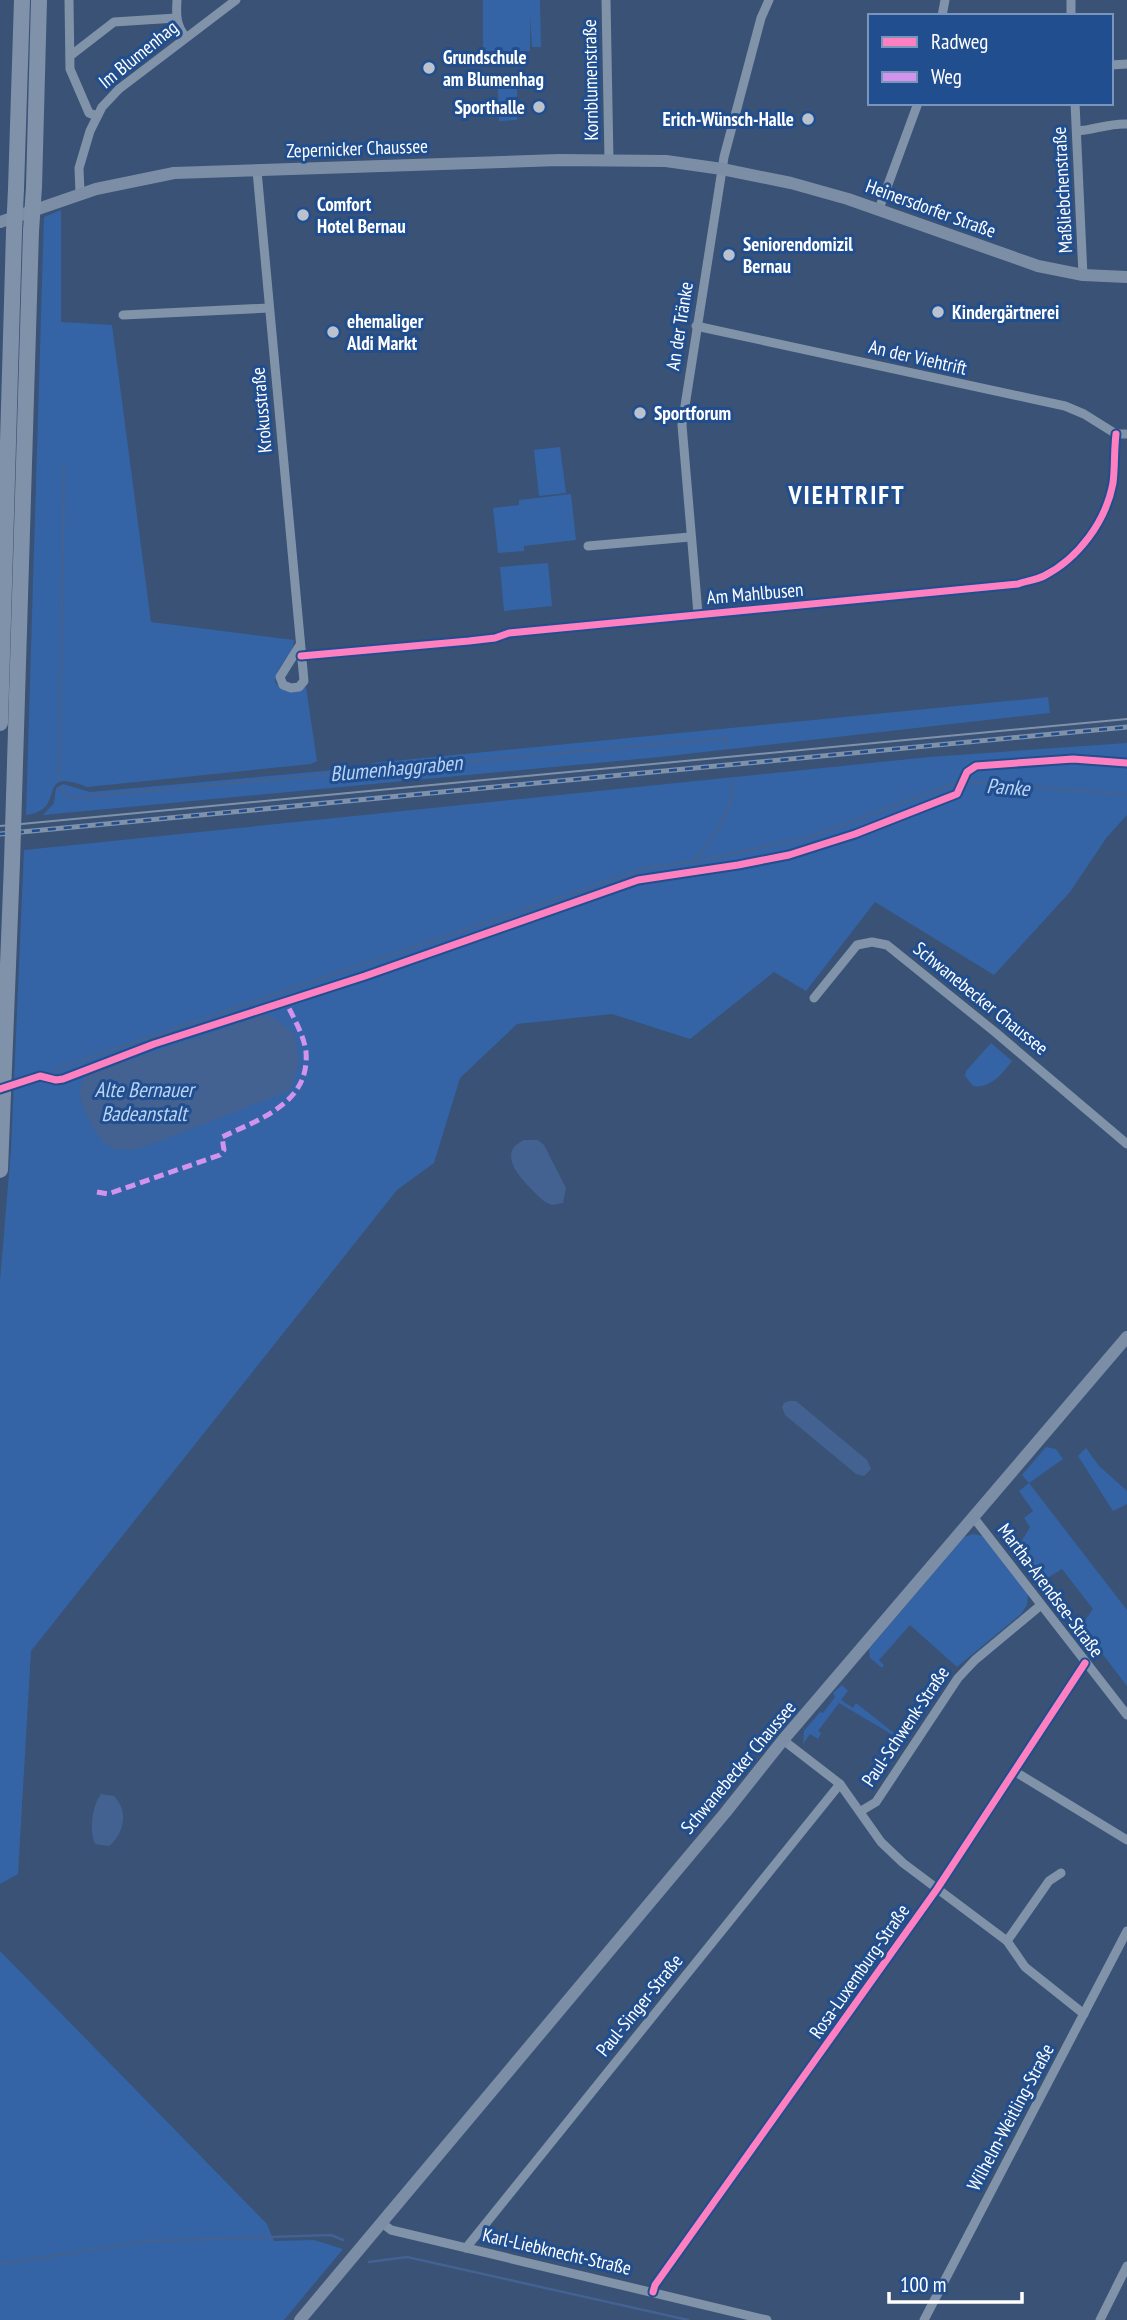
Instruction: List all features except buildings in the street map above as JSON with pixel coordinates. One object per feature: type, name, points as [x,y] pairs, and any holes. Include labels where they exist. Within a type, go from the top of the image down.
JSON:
[{"type":"highway","points":[[0,723],[22,0]]},
{"type":"highway","points":[[0,1170],[39,0]]},
{"type":"main road","name":"Zepernicker Chaussee","points":[[0,222],[80,193],[154,176],[609,160],[666,162],[722,169]]},
{"type":"main road","name":"Heinersdorfer Straße","points":[[722,169],[791,183],[879,209],[1018,260],[1083,275],[1127,277]]},
{"type":"main road","name":"Schwanebecker Chaussee","points":[[300,2320],[725,1813],[783,1740],[1127,1337]]},
{"type":"street","points":[[69,0],[70,69],[89,113],[97,116]]},
{"type":"street","points":[[177,0],[176,18],[181,31],[187,37]]},
{"type":"street","name":"Im Blumenhag","points":[[80,193],[79,168],[97,116],[119,89],[236,0]]},
{"type":"street","name":"Kornblumenstraße","points":[[606,0],[609,160]]},
{"type":"street","name":"An der Tränke","points":[[698,614],[682,425],[722,169],[747,67],[769,0]]},
{"type":"street","name":"Im Blumenhag","points":[[70,56],[114,22],[176,18]]},
{"type":"street","points":[[879,209],[917,105]]},
{"type":"street","name":"Maßliebchenstraße","points":[[1075,105],[1083,275]]},
{"type":"street","points":[[1077,131],[1093,130],[1113,123],[1127,124]]},
{"type":"street","name":"Krokusstraße","points":[[257,171],[304,681],[299,687],[291,688],[283,685],[280,677],[300,645]]},
{"type":"street","points":[[123,315],[269,308]]},
{"type":"street","name":"An der Viehtrift","points":[[696,327],[1065,406],[1084,414],[1116,434]]},
{"type":"street","points":[[1116,434],[1127,434]]},
{"type":"street","name":"Am Mahlbusen","points":[[301,656],[402,649],[509,634],[698,614],[1013,585],[1044,576],[1067,560],[1095,529],[1113,483],[1116,434]]},
{"type":"street","points":[[588,546],[690,537]]},
{"type":"street","name":"Schwanebecker Chaussee","points":[[814,998],[857,945],[872,942],[887,945],[1127,1144]]},
{"type":"street","name":"Martha-Arendsee-Straße","points":[[974,1518],[1127,1715]]},
{"type":"street","name":"Paul-Schwenk-Straße","points":[[861,1811],[876,1802],[966,1668],[1041,1605]]},
{"type":"street","name":"Rosa-Luxemburg-Straße","points":[[653,2292],[655,2285],[937,1889],[1085,1663]]},
{"type":"street","points":[[783,1740],[840,1784],[890,1852],[1007,1941],[1026,1967],[1084,2014]]},
{"type":"street","points":[[1014,1771],[1127,1840]]},
{"type":"street","name":"Paul-Singer-Straße","points":[[466,2248],[840,1784]]},
{"type":"street","points":[[1007,1941],[1049,1881],[1061,1873]]},
{"type":"street","name":"Wilhelm-Weitling-Straße","points":[[925,2320],[1127,1931]]},
{"type":"street","name":"Karl-Liebknecht-Straße","points":[[377,2228],[766,2320]]},
{"type":"street","points":[[1100,2320],[1127,2266]]},
{"type":"shaded area","points":[[483,0],[540,0],[541,47],[532,47],[530,15],[530,51],[483,51]]},
{"type":"shaded area","points":[[498,89],[517,89],[517,120],[499,121]]},
{"type":"shaded area","points":[[61,210],[61,322],[112,325],[151,622],[294,640],[278,670],[275,682],[289,691],[306,687],[317,761],[311,764],[87,787],[60,782],[55,785],[46,806],[39,812],[26,815],[44,217]]},
{"type":"shaded area","points":[[560,447],[566,493],[539,496],[534,450]]},
{"type":"shaded area","points":[[571,494],[576,540],[524,546],[524,551],[498,553],[493,508],[519,505],[519,500]]},
{"type":"shaded area","points":[[548,563],[552,606],[504,611],[500,567]]},
{"type":"shaded area","points":[[1048,697],[1050,713],[660,757],[43,815],[54,803],[56,788],[63,784],[90,792],[369,767],[373,763]]},
{"type":"shaded area","points":[[1127,743],[1127,815],[1107,837],[1070,892],[994,975],[875,902],[806,991],[774,972],[690,1039],[612,1014],[517,1024],[460,1078],[434,1163],[397,1190],[31,1651],[18,1874],[0,1884],[0,1281],[11,1149],[24,850],[929,757]]},
{"type":"shaded area","points":[[991,1043],[1012,1061],[990,1083],[973,1086],[965,1076],[966,1071]]},
{"type":"shaded area","points":[[1046,1447],[1056,1449],[1063,1459],[1029,1483],[1022,1475]]},
{"type":"shaded area","points":[[1086,1448],[1099,1466],[1127,1491],[1127,1504],[1113,1511],[1078,1456]]},
{"type":"shaded area","points":[[1029,1483],[1127,1610],[1127,1686],[1081,1626],[1093,1609],[1062,1569],[1039,1583],[1018,1547],[1030,1527],[1024,1518],[1033,1511],[1019,1491]]},
{"type":"shaded area","points":[[973,1534],[983,1536],[1028,1594],[1027,1605],[1021,1614],[957,1667],[910,1625],[879,1660],[884,1665],[882,1668],[870,1658],[869,1649],[964,1537]]},
{"type":"shaded area","points":[[842,1685],[848,1691],[841,1700],[853,1708],[856,1703],[908,1744],[839,1703],[818,1731],[821,1733],[818,1739],[810,1734],[803,1744],[804,1731],[820,1712],[823,1713],[835,1697],[833,1693]]},
{"type":"shaded area","points":[[0,1951],[267,2224],[274,2241],[314,2240],[343,2249],[284,2320],[0,2320]]},
{"type":"water","name":"Alte Bernauer Badeanstalt","points":[[261,1016],[273,1017],[295,1035],[299,1062],[291,1090],[139,1148],[115,1149],[98,1135],[88,1119],[80,1096],[85,1075]]},
{"type":"water","points":[[524,1140],[538,1140],[544,1145],[566,1188],[563,1203],[552,1205],[545,1202],[516,1171],[511,1154],[515,1146]]},
{"type":"water","points":[[789,1401],[796,1401],[867,1460],[871,1469],[864,1476],[856,1474],[785,1415],[782,1407]]},
{"type":"water","points":[[101,1794],[114,1796],[122,1808],[121,1829],[109,1846],[95,1844],[92,1832],[94,1811]]},
{"type":"waterway","points":[[59,779],[64,466]]},
{"type":"waterway","name":"Blumenhaggraben","points":[[61,787],[66,795],[72,798],[726,738],[727,747]]},
{"type":"waterway","points":[[693,862],[726,815],[733,782]]},
{"type":"waterway","name":"Panke","points":[[53,1070],[649,867],[692,862],[810,837],[956,783],[986,783],[1127,795]]},
{"type":"waterway","points":[[0,2264],[147,2241],[331,2235],[343,2240]]},
{"type":"waterway","points":[[369,2262],[407,2257],[688,2320]]},
{"type":"tram line","points":[[0,826],[1127,719]]},
{"type":"railway","points":[[0,834],[1127,727]]},
{"type":"marked path","points":[[97,1192],[108,1194],[220,1155],[224,1150],[222,1137],[266,1116],[291,1097],[305,1070],[306,1052],[301,1033],[286,1002]]},
{"type":"cycle path","points":[[301,656],[469,641],[495,638],[509,633],[1018,584],[1041,577],[1057,568],[1089,537],[1104,511],[1113,483],[1116,434]]},
{"type":"cycle path","points":[[0,1089],[40,1076],[63,1079],[154,1044],[365,976],[638,880],[789,855],[855,834],[957,794],[967,772],[976,766],[1073,759],[1127,763]]},
{"type":"cycle path","points":[[653,2292],[655,2285],[937,1889],[1085,1663]]},
{"type":"place","name":"Grundschule am Blumenhag","points":[[429,68]]},
{"type":"place","name":"Sporthalle","points":[[539,107]]},
{"type":"place","name":"Erich-Wünsch-Halle","points":[[808,119]]},
{"type":"place","name":"Comfort Hotel Bernau","points":[[303,215]]},
{"type":"place","name":"Seniorendomizil Bernau","points":[[729,255]]},
{"type":"place","name":"Kindergärtnerei","points":[[938,312]]},
{"type":"place","name":"ehemaliger Aldi Markt","points":[[333,332]]},
{"type":"place","name":"Sportforum","points":[[640,413]]},
{"type":"district","name":"VIEHTRIFT","points":[[847,494]]}]
